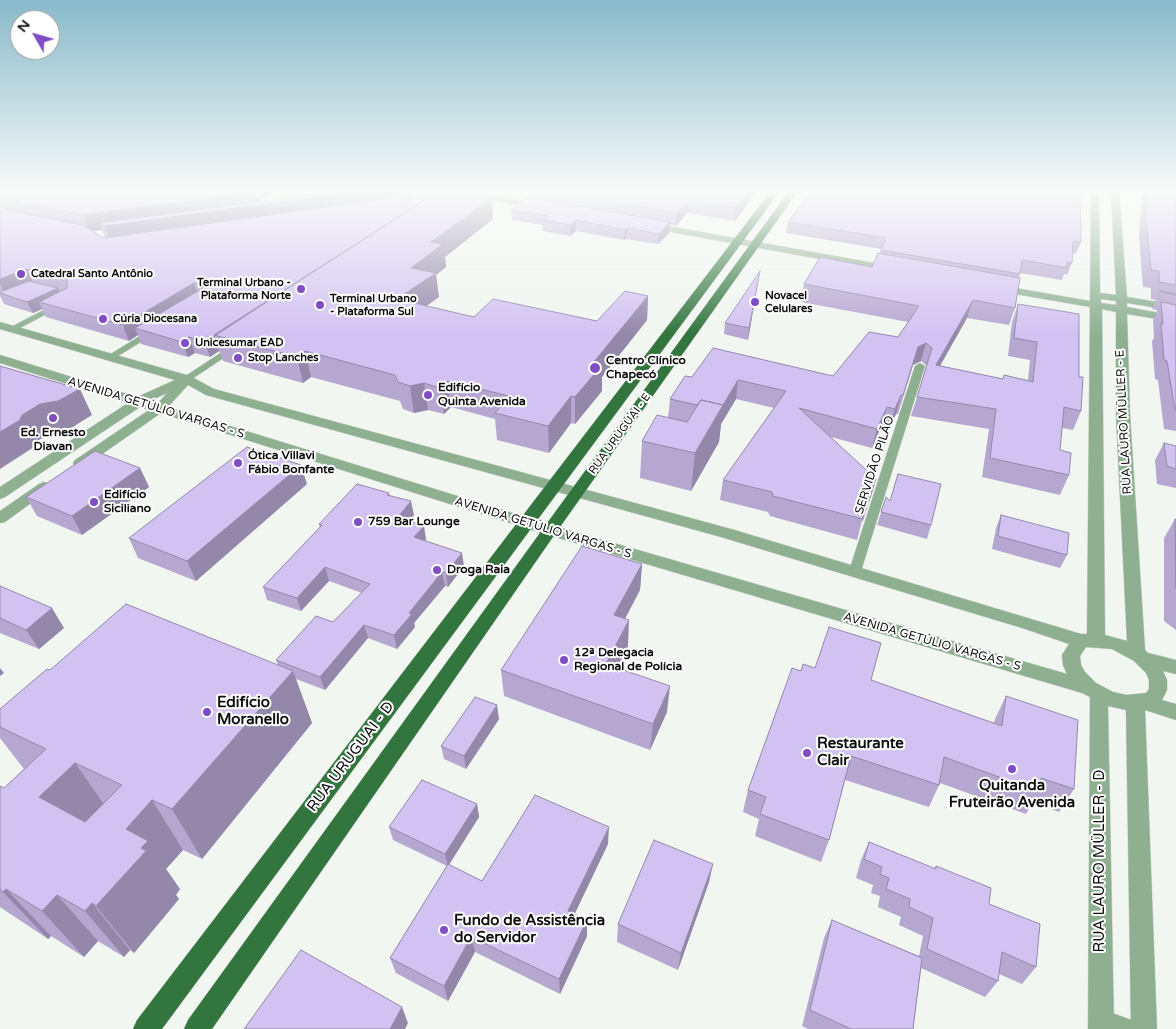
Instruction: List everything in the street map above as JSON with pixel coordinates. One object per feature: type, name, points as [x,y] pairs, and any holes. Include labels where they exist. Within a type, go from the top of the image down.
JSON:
[{"type":"main road","name":"RUA URUGUAI - E","points":[[555,485],[740,239]]},
{"type":"main road","name":"RUA URUGUAI - E","points":[[550,530],[759,241]]},
{"type":"main road","name":"RUA URUGUAI - D","points":[[146,1029],[555,485]]},
{"type":"main road","points":[[197,1029],[550,530]]},
{"type":"street","points":[[747,239],[895,260]]},
{"type":"street","name":"RUA LAURO MÜLLER - E","points":[[1088,641],[1097,322],[1089,299],[1092,239]]},
{"type":"street","name":"RUA LAURO MÜLLER - E","points":[[1118,239],[1120,282],[1125,305],[1123,415],[1140,656]]},
{"type":"street","points":[[759,241],[903,271]]},
{"type":"street","points":[[999,278],[1089,299]]},
{"type":"street","points":[[987,286],[1125,305],[1176,319]]},
{"type":"street","points":[[1125,305],[1176,308]]},
{"type":"street","points":[[0,325],[186,379],[210,392],[579,491],[1088,641],[1116,644],[1140,656],[1176,667]]},
{"type":"street","name":"AVENIDA GETÚLIO VARGAS - S","points":[[0,359],[526,523],[1094,691]]},
{"type":"street","points":[[0,494],[138,402],[186,379]]},
{"type":"street","points":[[0,518],[159,408],[186,379]]},
{"type":"street","points":[[1088,641],[1071,655],[1072,665],[1078,677],[1094,691],[1117,702],[1139,703],[1176,712]]},
{"type":"street","points":[[1139,703],[1153,698],[1158,690],[1158,680],[1153,669],[1140,656]]},
{"type":"street","name":"RUA LAURO MÜLLER - D","points":[[1094,691],[1101,1023]]},
{"type":"street","points":[[1139,703],[1144,1029]]},
{"type":"lane","points":[[12,328],[69,301]]},
{"type":"lane","points":[[110,357],[160,326]]},
{"type":"lane","points":[[186,379],[241,342]]},
{"type":"lane","name":"SERVIDÃO PILÃO","points":[[855,571],[920,366]]},
{"type":"lane","points":[[1101,1023],[1130,1029]]},
{"type":"building","points":[[0,239],[364,239],[205,342],[189,337],[182,342],[135,328],[203,288],[203,284],[194,283],[123,325],[39,302],[67,288],[67,278],[27,269],[0,279]]},
{"type":"building","points":[[364,239],[435,239],[431,242],[443,244],[411,268],[436,273],[397,299],[474,317],[493,299],[597,321],[625,291],[648,296],[593,363],[602,365],[575,397],[571,396],[548,426],[495,413],[509,396],[447,381],[440,388],[424,383],[410,386],[398,382],[395,375],[305,351],[297,357],[214,335]]},
{"type":"building","points":[[886,239],[1081,239],[1081,242],[1073,241],[1072,263],[1067,262],[1067,268],[1022,260],[1020,274],[881,250]]},
{"type":"building","points":[[1148,239],[1176,239],[1176,285],[1159,282],[1159,271],[1151,270]]},
{"type":"building","points":[[878,253],[1020,278],[1015,308],[973,300],[936,365],[1003,379],[1004,375],[1033,382],[1037,342],[1014,338],[1018,304],[1079,314],[1079,377],[1083,377],[1081,411],[1064,407],[1060,450],[1071,453],[1069,475],[990,458],[996,409],[917,397],[932,348],[926,343],[918,347],[903,395],[901,395],[895,409],[887,407],[877,429],[799,408],[876,479],[869,501],[865,500],[863,519],[773,496],[772,492],[723,480],[786,391],[738,380],[723,405],[701,400],[697,405],[670,399],[685,376],[692,377],[713,348],[833,376],[869,332],[898,337],[919,306],[804,284],[820,257],[872,267]]},
{"type":"building","points":[[760,271],[749,328],[725,323]]},
{"type":"building","points":[[29,281],[58,288],[27,302],[0,293],[0,292]]},
{"type":"building","points":[[1161,302],[1176,305],[1176,410],[1167,361],[1164,360]]},
{"type":"building","points":[[0,366],[80,389],[58,401],[40,404],[22,415],[20,420],[0,432]]},
{"type":"building","points":[[701,400],[723,405],[695,453],[642,441],[657,415],[687,422]]},
{"type":"building","points":[[1164,443],[1176,446],[1176,469],[1167,466]]},
{"type":"building","points":[[247,447],[301,465],[187,561],[129,538]]},
{"type":"building","points":[[95,451],[140,468],[72,516],[26,497]]},
{"type":"building","points":[[898,474],[941,484],[931,525],[881,512],[886,497],[890,501]]},
{"type":"building","points":[[357,484],[411,501],[398,517],[424,526],[414,537],[462,553],[446,573],[442,572],[409,613],[412,614],[394,635],[364,625],[320,677],[276,660],[316,616],[333,622],[370,584],[325,567],[297,598],[263,587],[322,525],[319,524]]},
{"type":"building","points":[[1001,515],[1069,533],[1067,555],[998,536]]},
{"type":"building","points":[[1175,519],[1176,520],[1176,589]]},
{"type":"building","name":"12ª Delegacia Regional de Polícia","points":[[582,546],[642,564],[614,615],[629,620],[606,664],[670,686],[653,724],[501,670]]},
{"type":"building","points":[[0,586],[52,608],[26,630],[0,618]]},
{"type":"building","points":[[126,604],[293,671],[172,809],[152,800],[126,829],[148,841],[141,848],[146,851],[96,906],[92,903],[85,911],[57,895],[42,911],[6,889],[3,892],[0,890],[0,786],[4,788],[46,749],[0,727],[0,709],[47,669],[50,670]],"holes":[[[75,763],[122,785],[85,822],[39,797]]]},
{"type":"building","points":[[829,627],[881,643],[871,680],[1002,726],[1006,696],[1078,720],[1074,789],[1041,778],[1040,792],[944,757],[939,785],[851,756],[829,840],[760,814],[766,797],[748,790],[792,668],[801,671],[803,664],[815,668]]},
{"type":"building","points":[[475,697],[497,705],[464,756],[441,746]]},
{"type":"building","points":[[422,780],[477,804],[445,854],[389,827]]},
{"type":"building","points":[[535,795],[609,827],[568,911],[587,920],[559,979],[471,937],[444,986],[390,958],[448,864],[482,881]]},
{"type":"building","points":[[654,840],[713,864],[681,953],[618,924]]},
{"type":"building","points":[[869,842],[936,869],[936,866],[991,888],[989,904],[1040,924],[1036,967],[1002,952],[998,981],[927,949],[933,918],[909,907],[910,899],[886,889],[889,878],[880,874],[882,867],[864,859]]},
{"type":"building","points":[[832,920],[922,958],[913,1029],[851,1029],[810,1010]]},
{"type":"building","points":[[301,950],[402,1007],[390,1029],[244,1029]]},
{"type":"place","name":"Catedral Santo Antônio","points":[[21,274]]},
{"type":"place","name":"Terminal Urbano - Plataforma Norte","points":[[301,289]]},
{"type":"place","name":"Novacel Celulares","points":[[755,302]]},
{"type":"place","name":"Terminal Urbano - Plataforma Sul","points":[[320,305]]},
{"type":"place","name":"Cúria Diocesana","points":[[103,319]]},
{"type":"place","name":"Unicesumar EAD","points":[[185,343]]},
{"type":"place","name":"Stop Lanches","points":[[238,358]]},
{"type":"place","name":"Centro Clínico Chapecó","points":[[595,368]]},
{"type":"place","name":"Edifício Quinta Avenida","points":[[428,395]]},
{"type":"place","name":"Ed. Ernesto Diavan","points":[[53,418]]},
{"type":"place","name":"Ótica Villavi Fábio Bonfante","points":[[238,463]]},
{"type":"place","name":"Edifício Siciliano","points":[[94,502]]},
{"type":"place","name":"759 Bar Lounge","points":[[358,522]]},
{"type":"place","name":"Droga Raia","points":[[437,570]]},
{"type":"place","name":"12ª Delegacia Regional de Polícia","points":[[564,660]]},
{"type":"place","name":"Edifício Moranello","points":[[207,712]]},
{"type":"place","name":"Restaurante Clair","points":[[807,753]]},
{"type":"place","name":"Quitanda Fruteirão Avenida","points":[[1012,769]]},
{"type":"place","name":"Fundo de Assistência do Servidor","points":[[444,930]]}]
